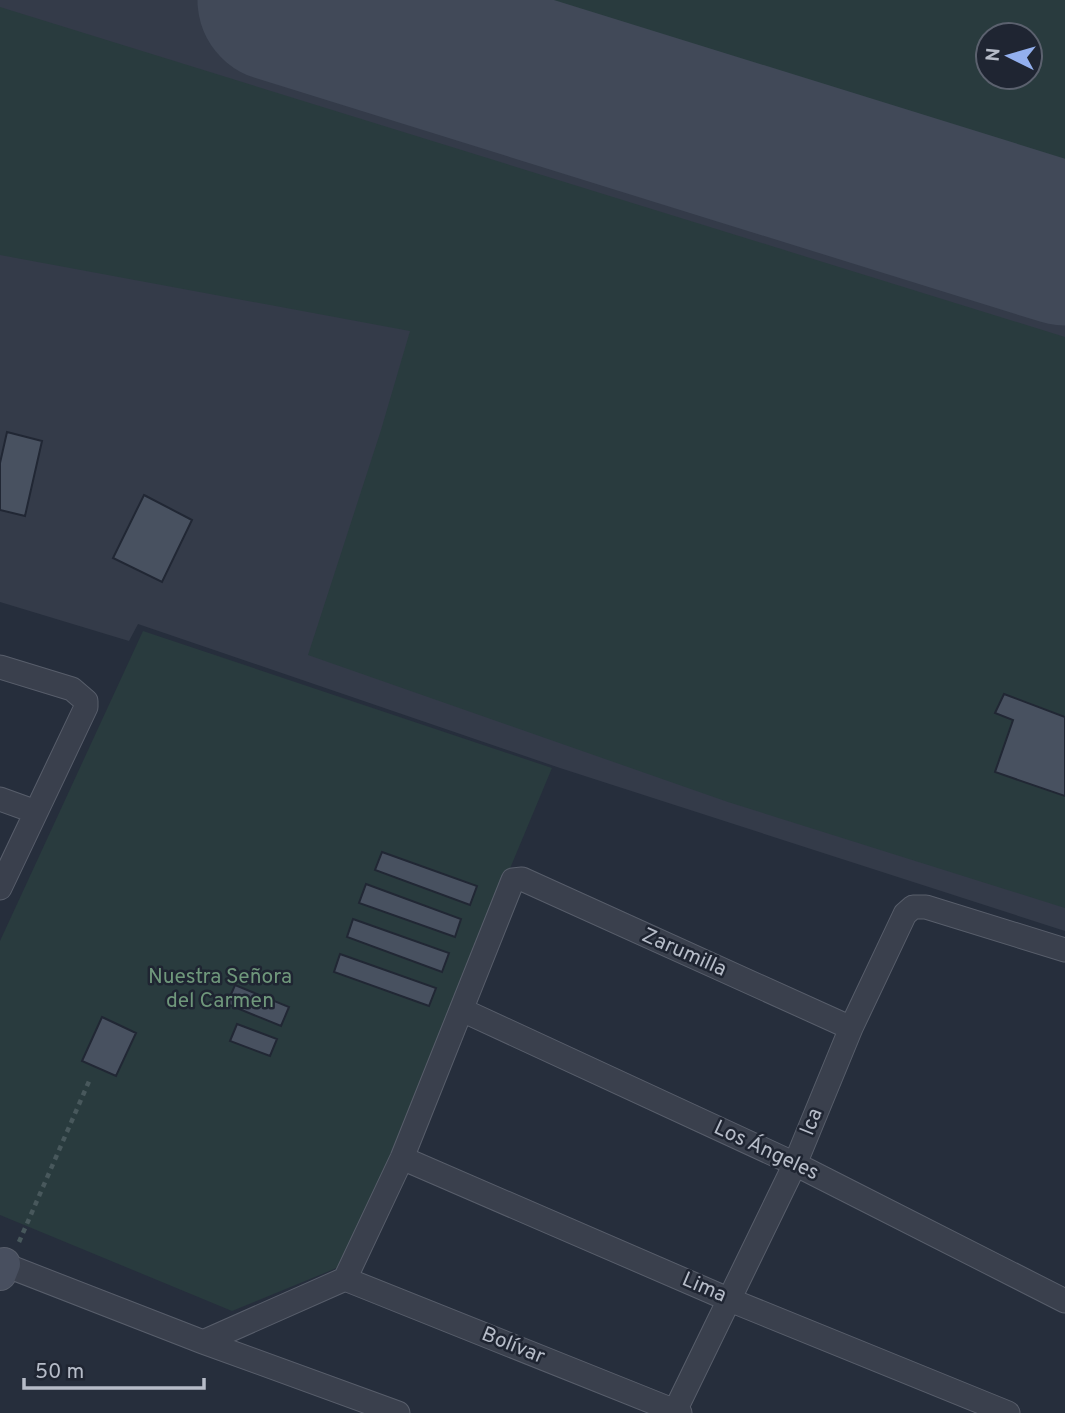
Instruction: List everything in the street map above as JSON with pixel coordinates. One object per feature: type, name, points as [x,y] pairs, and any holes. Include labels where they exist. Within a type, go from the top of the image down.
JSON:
[{"type":"street","points":[[0,667],[72,689],[86,701],[86,707],[0,888]]},
{"type":"street","points":[[0,799],[36,812]]},
{"type":"street","name":"Zarumilla","points":[[462,1010],[513,880],[517,878],[850,1028]]},
{"type":"street","name":"Ica","points":[[676,1412],[795,1164],[850,1028],[905,914],[913,907],[926,907],[1065,950]]},
{"type":"street","points":[[203,1342],[345,1279],[402,1157],[462,1010]]},
{"type":"street","name":"Los Ángeles","points":[[462,1010],[795,1164],[1065,1301]]},
{"type":"street","name":"Lima","points":[[402,1157],[730,1300],[1008,1413]]},
{"type":"street","points":[[1,1267],[398,1413]]},
{"type":"street","name":"Bolívar","points":[[345,1279],[676,1412]]},
{"type":"path","points":[[26,1226],[90,1079]]},
{"type":"shaded area","points":[[0,0],[1065,0],[1065,931],[560,768],[138,624],[129,641],[0,602]]},
{"type":"green space","points":[[548,0],[1065,0],[1065,162]]},
{"type":"green space","points":[[0,7],[1065,337],[1065,908],[728,802],[308,655],[410,331],[0,255]]},
{"type":"green space","name":"Nuestra Señora del Carmen","points":[[143,631],[552,768],[344,1265],[232,1311],[0,1215],[0,941]]},
{"type":"building","points":[[7,432],[42,441],[25,516],[0,510],[0,463]]},
{"type":"building","points":[[144,495],[192,520],[162,582],[113,558]]},
{"type":"building","points":[[1004,694],[1065,717],[1065,796],[995,772],[1013,720],[995,713]]},
{"type":"building","points":[[382,852],[477,886],[470,905],[375,870]]},
{"type":"building","points":[[366,884],[461,919],[455,937],[359,903]]},
{"type":"building","points":[[353,919],[449,953],[442,972],[347,937]]},
{"type":"building","points":[[340,954],[436,988],[429,1006],[334,972]]},
{"type":"building","points":[[235,985],[289,1007],[281,1026],[227,1004]]},
{"type":"building","points":[[102,1017],[136,1033],[116,1076],[82,1061]]},
{"type":"building","points":[[237,1024],[277,1039],[270,1056],[230,1041]]},
{"type":"runway","points":[[279,0],[1065,244]]}]
